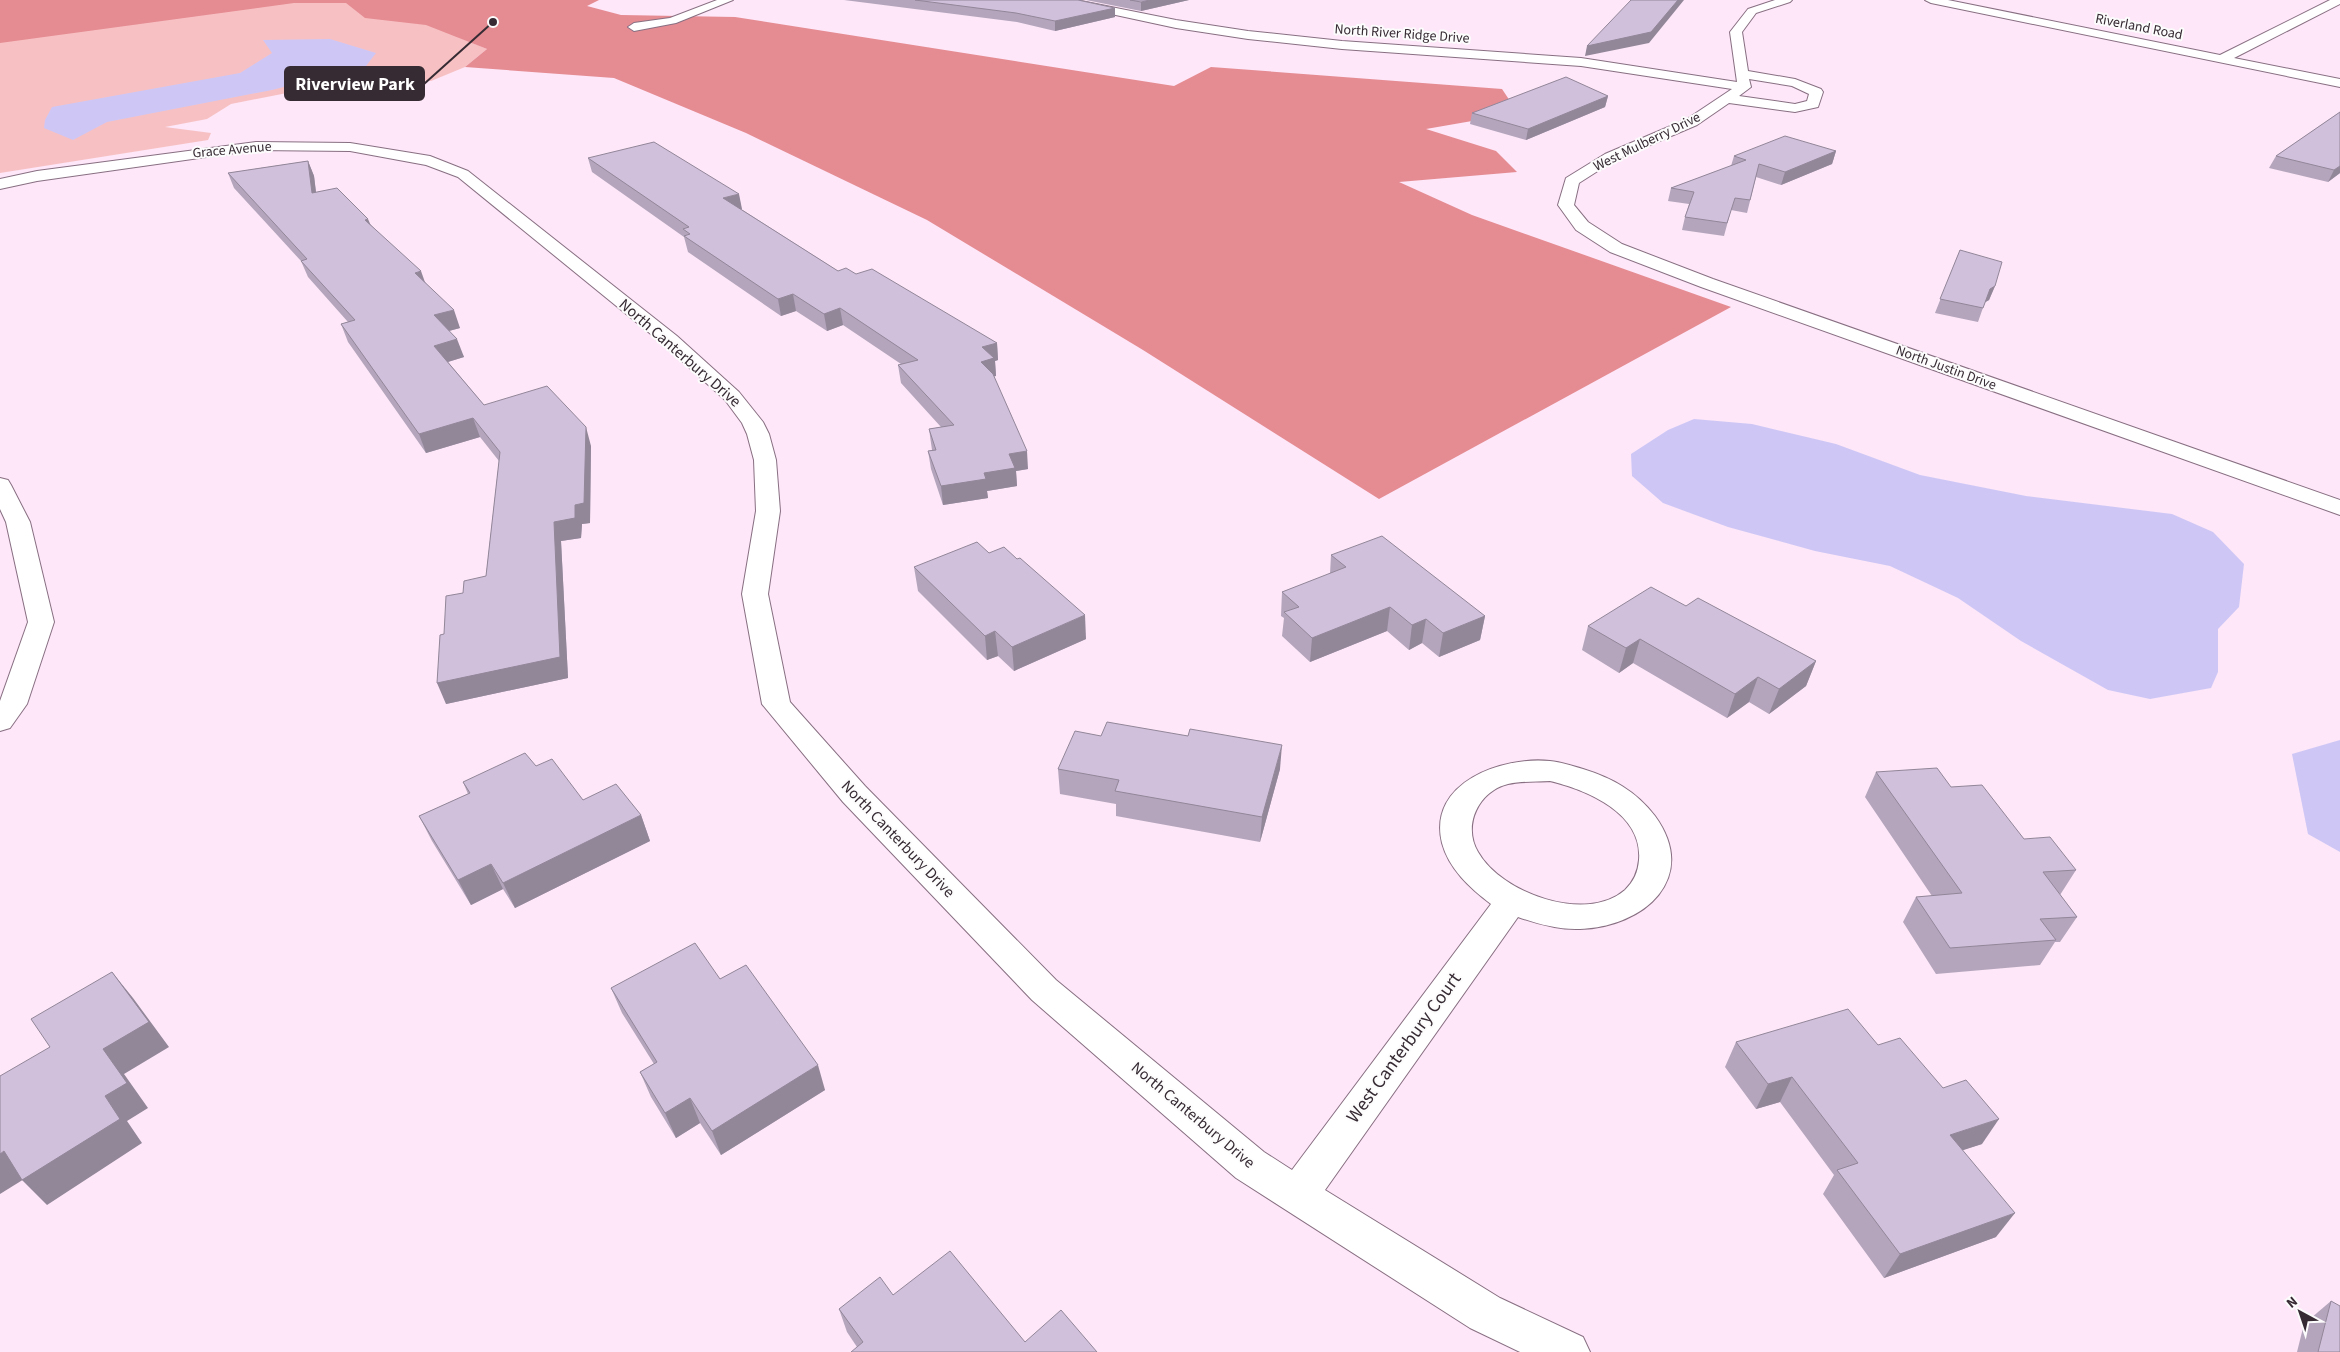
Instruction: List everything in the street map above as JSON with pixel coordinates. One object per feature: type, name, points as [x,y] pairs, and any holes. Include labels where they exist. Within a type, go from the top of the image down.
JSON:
[{"type":"street","points":[[634,27],[680,19],[727,0]]},
{"type":"street","name":"North River Ridge Drive","points":[[1060,0],[1088,2],[1176,24],[1248,35],[1342,45],[1581,62],[1743,80],[1795,83],[1816,92],[1813,104],[1795,108],[1726,99]]},
{"type":"street","points":[[1743,80],[1736,32],[1752,11],[1786,0]]},
{"type":"street","name":"Riverland Road","points":[[1931,0],[2340,83]]},
{"type":"street","points":[[2222,59],[2339,0]]},
{"type":"street","name":"West Mulberry Drive","points":[[1566,205],[1572,181],[1610,156],[1692,122],[1726,99],[1743,80]]},
{"type":"street","name":"Grace Avenue","points":[[0,184],[76,170],[256,146],[350,147],[430,161],[463,174]]},
{"type":"street","name":"North Canterbury Drive","points":[[463,174],[670,340],[732,396],[752,422],[758,434],[765,460],[768,510],[756,594],[776,704],[854,794],[1044,990],[1250,1165],[1485,1313],[1568,1352]]},
{"type":"street","name":"North Justin Drive","points":[[1566,205],[1582,226],[1616,248],[1716,286],[2340,508]]},
{"type":"street","points":[[0,485],[18,522],[41,622],[13,704],[0,721]]},
{"type":"street","points":[[1550,771],[1582,778],[1612,793],[1635,811],[1651,834],[1657,857],[1652,880],[1636,899],[1611,911],[1579,916],[1545,913],[1511,901],[1483,882],[1464,860],[1455,835],[1457,812],[1470,792],[1491,778],[1519,772],[1550,771]]},
{"type":"street","name":"West Canterbury Court","points":[[1297,1196],[1511,901]]},
{"type":"shaded area","points":[[0,0],[546,0],[458,37],[487,49],[465,67],[431,81],[363,78],[231,104],[207,119],[165,127],[211,133],[208,140],[0,173]]},
{"type":"shaded area","points":[[0,0],[599,0],[587,6],[621,15],[735,17],[1174,86],[1211,67],[1502,89],[1518,113],[1426,129],[1496,151],[1517,172],[1399,182],[1472,215],[1731,307],[1379,499],[1143,350],[927,220],[746,133],[614,78],[465,67],[487,49],[426,25],[365,18],[346,3],[294,3],[0,43]]},
{"type":"shaded area","points":[[330,39],[376,53],[366,66],[272,90],[107,122],[73,140],[44,128],[45,120],[52,107],[240,73],[272,53],[263,40]]},
{"type":"shaded area","points":[[1694,419],[1752,424],[1836,444],[1920,475],[2026,496],[2172,514],[2213,532],[2244,564],[2239,607],[2218,629],[2218,672],[2211,688],[2150,699],[2108,690],[2021,641],[1958,598],[1890,566],[1815,551],[1728,527],[1663,503],[1632,476],[1631,454],[1668,430]]},
{"type":"shaded area","points":[[2340,740],[2340,852],[2308,834],[2292,754]]},
{"type":"building","points":[[915,0],[1078,0],[1115,8],[1055,21],[1016,13]]},
{"type":"building","points":[[1130,0],[1150,0],[1141,2]]},
{"type":"building","points":[[1631,0],[1678,0],[1651,32],[1587,46]]},
{"type":"building","points":[[1566,77],[1608,96],[1528,129],[1472,113]]},
{"type":"building","points":[[2340,112],[2340,166],[2334,170],[2276,156]]},
{"type":"building","points":[[1785,136],[1836,151],[1785,172],[1759,164],[1750,200],[1735,198],[1727,223],[1685,217],[1694,192],[1671,188],[1746,160],[1734,156]]},
{"type":"building","points":[[654,142],[739,194],[723,198],[838,271],[846,268],[856,274],[872,269],[997,343],[982,347],[994,358],[981,362],[993,374],[1027,451],[1009,454],[1015,468],[984,473],[986,479],[941,486],[928,451],[936,450],[929,429],[954,425],[898,365],[918,360],[840,308],[824,314],[793,294],[778,299],[684,236],[690,234],[683,229],[689,227],[588,158]]},
{"type":"building","points":[[308,161],[312,193],[337,188],[368,219],[365,220],[421,271],[415,273],[454,310],[434,315],[457,339],[434,346],[484,405],[547,386],[586,427],[584,503],[575,505],[575,518],[554,522],[560,657],[437,683],[440,635],[444,634],[446,596],[463,593],[464,581],[486,576],[500,452],[473,418],[419,434],[341,324],[355,320],[301,261],[307,259],[228,173]]},
{"type":"building","points":[[1960,250],[2002,262],[1995,286],[1990,289],[1983,308],[1940,299]]},
{"type":"building","points":[[1382,536],[1485,616],[1443,633],[1426,619],[1412,625],[1390,607],[1312,638],[1284,612],[1299,607],[1282,592],[1346,567],[1331,555]]},
{"type":"building","points":[[977,542],[989,553],[1004,547],[1017,559],[1020,558],[1085,615],[1012,647],[995,631],[985,636],[914,567]]},
{"type":"building","points":[[1651,587],[1686,606],[1698,598],[1816,661],[1779,689],[1758,677],[1735,694],[1640,639],[1626,648],[1588,626]]},
{"type":"building","points":[[1107,722],[1188,736],[1190,729],[1282,745],[1262,817],[1115,791],[1119,780],[1058,769],[1075,731],[1101,736]]},
{"type":"building","points":[[525,753],[536,766],[552,759],[583,800],[616,784],[641,815],[503,883],[491,864],[458,880],[419,816],[470,793],[463,782]]},
{"type":"building","points":[[1937,768],[1951,787],[1982,785],[2024,839],[2050,837],[2076,870],[2043,872],[2077,917],[2040,919],[2056,940],[1950,948],[1916,897],[1962,893],[1876,772]]},
{"type":"building","points":[[695,943],[720,979],[746,965],[818,1065],[712,1131],[690,1098],[665,1113],[640,1072],[657,1062],[611,988]]},
{"type":"building","points":[[112,972],[149,1022],[103,1049],[127,1083],[105,1096],[120,1119],[22,1180],[4,1151],[0,1154],[0,1076],[50,1047],[31,1019]]},
{"type":"building","points":[[1848,1009],[1878,1045],[1900,1038],[1943,1088],[1966,1080],[1999,1119],[1950,1135],[2015,1213],[1900,1254],[1837,1170],[1858,1163],[1792,1077],[1768,1084],[1736,1042]]},
{"type":"building","points":[[950,1251],[1025,1342],[1061,1310],[1097,1352],[851,1352],[863,1342],[839,1309],[880,1277],[893,1295]]},
{"type":"building","points":[[2331,1301],[2340,1306],[2340,1352],[2318,1352]]},
{"type":"place","name":"Riverview Park","points":[[493,22]]}]
